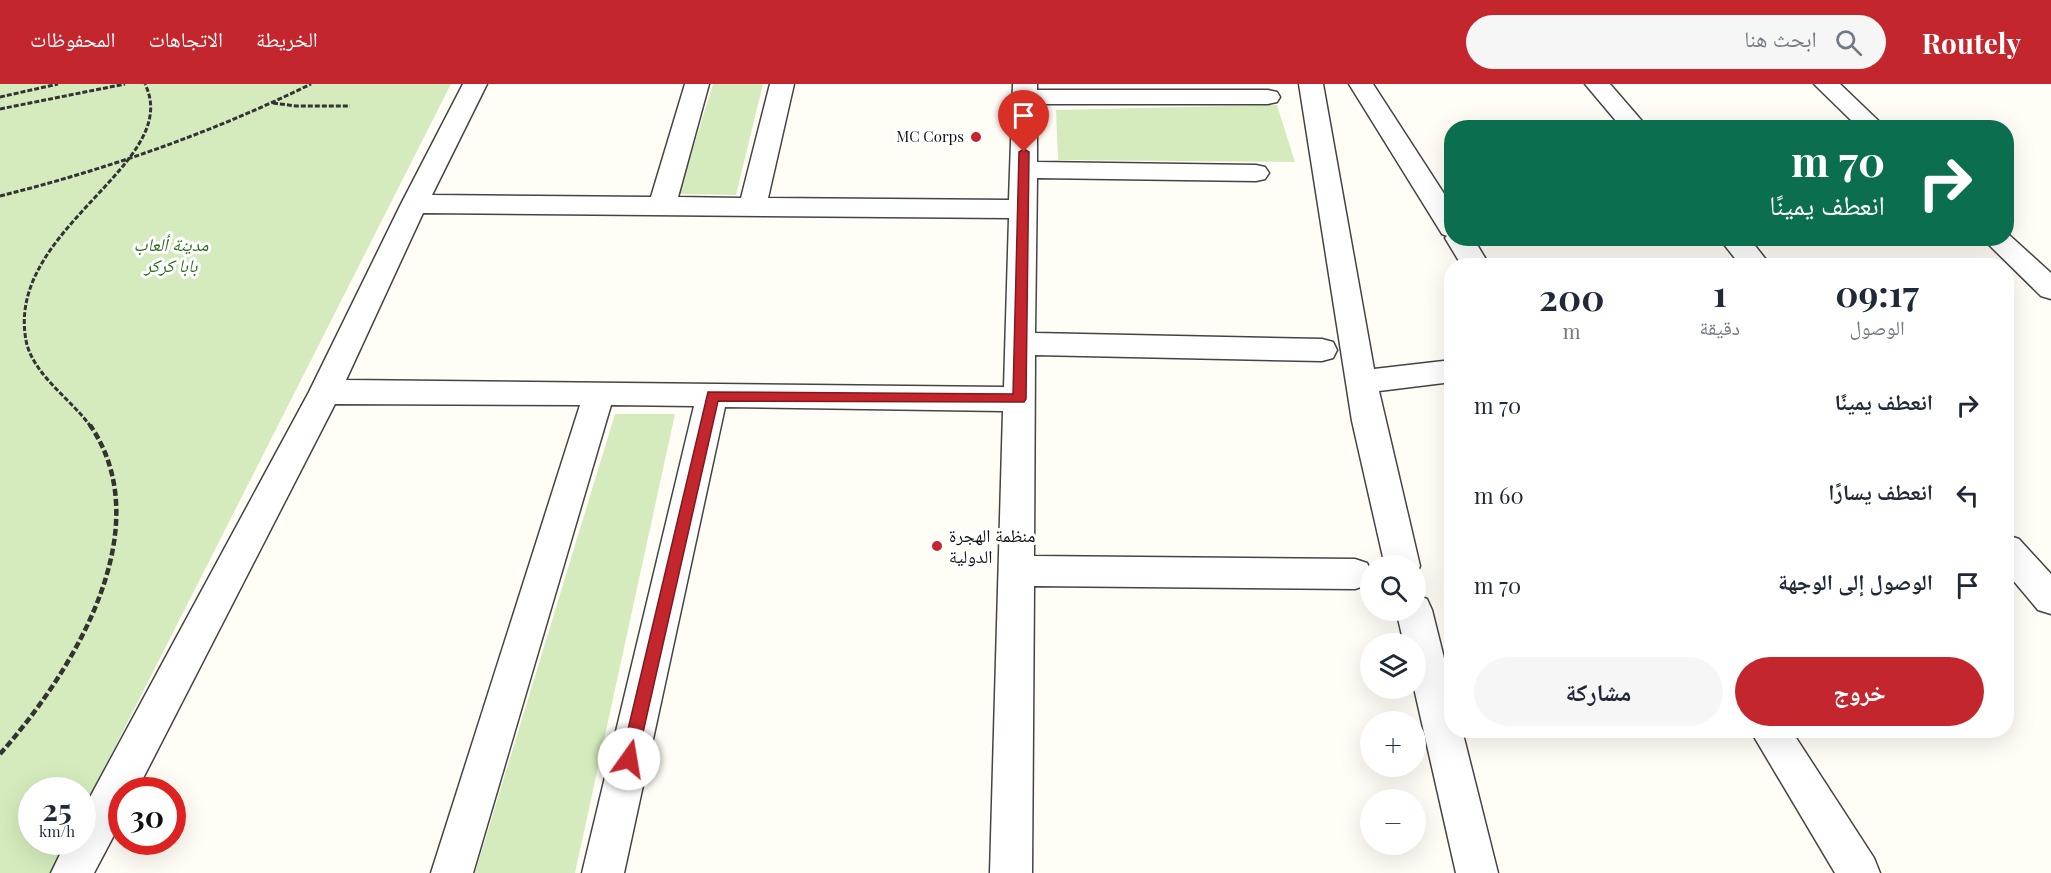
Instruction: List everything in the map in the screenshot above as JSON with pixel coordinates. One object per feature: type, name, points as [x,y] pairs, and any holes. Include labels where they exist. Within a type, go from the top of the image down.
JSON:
[{"type":"street","points":[[72,873],[325,392],[414,204],[475,84]]},
{"type":"street","points":[[662,205],[697,84]]},
{"type":"street","points":[[752,208],[782,84]]},
{"type":"street","points":[[1311,84],[1368,421],[1400,555]]},
{"type":"street","points":[[1361,84],[1444,215]]},
{"type":"street","points":[[1597,84],[1628,120]]},
{"type":"street","points":[[1826,84],[1865,120]]},
{"type":"street","points":[[1011,873],[1025,90],[1268,97]]},
{"type":"street","points":[[1024,170],[1256,173]]},
{"type":"street","points":[[414,204],[1023,209]]},
{"type":"street","points":[[1740,246],[1750,258]]},
{"type":"street","points":[[2005,246],[2051,289]]},
{"type":"street","points":[[1020,344],[1322,350]]},
{"type":"street","points":[[1361,382],[1444,372]]},
{"type":"street","points":[[325,392],[1020,399]]},
{"type":"street","points":[[452,873],[599,393]]},
{"type":"street","points":[[603,873],[712,396]]},
{"type":"street","points":[[2014,557],[2051,598]]},
{"type":"street","points":[[1017,571],[1354,574]]},
{"type":"street","points":[[1417,621],[1444,735]]},
{"type":"street","points":[[1445,738],[1477,873]]},
{"type":"street","points":[[1774,738],[1859,873]]},
{"type":"path","points":[[0,97],[58,84]]},
{"type":"path","points":[[0,109],[125,84]]},
{"type":"path","points":[[0,754],[41,706],[85,636],[99,596],[115,536],[115,483],[97,436],[51,384],[26,346],[22,324],[28,284],[59,231],[123,163],[143,135],[150,119],[152,105],[145,84]]},
{"type":"path","points":[[0,196],[123,163],[200,136],[311,84]]},
{"type":"path","points":[[273,103],[350,106]]},
{"type":"green space","name":"مدينة ألعاب بابا كركر","points":[[0,84],[451,84],[96,784],[96,777],[18,777],[18,855],[59,855],[50,873],[0,873]]},
{"type":"green space","points":[[713,84],[763,84],[736,195],[679,194]]},
{"type":"green space","points":[[1277,105],[1295,162],[1058,160],[1056,110]]},
{"type":"green space","points":[[615,414],[675,414],[575,873],[475,873]]},
{"type":"place","name":"MC Corps","points":[[976,137]]},
{"type":"place","name":"منظمة الهجرة الدولية","points":[[937,546]]},
{"type":"route","points":[[629,759],[712,396],[1020,399],[1024,152]]}]
